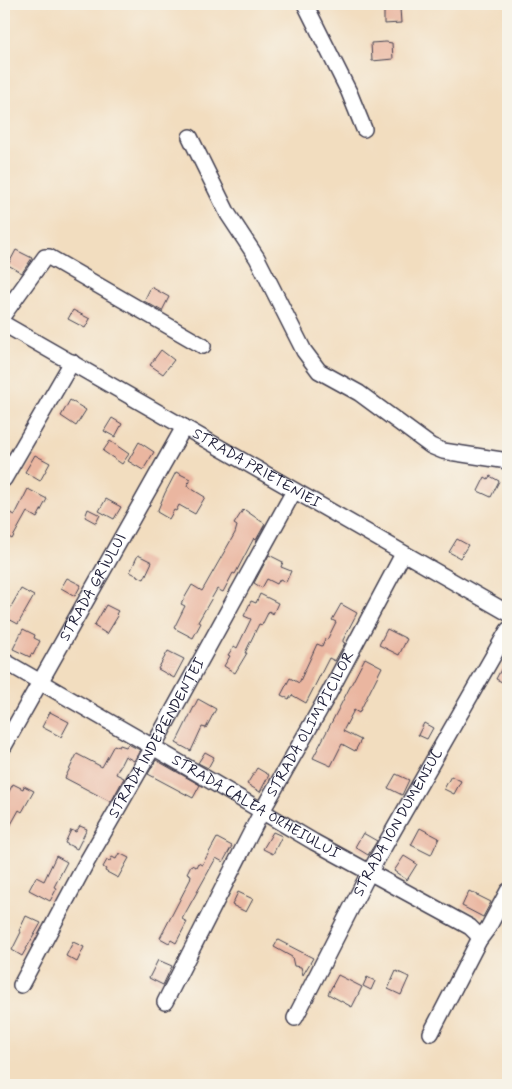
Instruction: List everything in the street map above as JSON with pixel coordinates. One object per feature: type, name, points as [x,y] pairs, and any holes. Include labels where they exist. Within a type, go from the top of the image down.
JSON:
[{"type":"street","points":[[305,4],[349,92],[364,129]]},
{"type":"street","points":[[190,137],[228,214],[257,258],[304,351],[319,371],[359,392],[431,446],[443,451],[508,461]]},
{"type":"street","points":[[4,314],[45,257],[49,257],[203,346]]},
{"type":"street","name":"STRADA PRIETENIEI","points":[[4,324],[508,613]]},
{"type":"street","points":[[4,479],[72,362]]},
{"type":"street","name":"STRADA GRÎULUI","points":[[4,746],[184,427]]},
{"type":"street","name":"STRADA INDEPENDENȚEI","points":[[21,986],[85,865],[153,747],[294,491]]},
{"type":"street","name":"STRADA OLIMPICILOR","points":[[165,1002],[262,812],[328,695],[403,554]]},
{"type":"street","name":"STRADA ION DUMENIUC","points":[[295,1018],[369,873],[508,630]]},
{"type":"street","name":"STRADA CALEA ORHEIULUI","points":[[4,661],[262,812],[369,873],[470,927],[477,934],[479,940]]},
{"type":"street","points":[[431,1033],[479,940],[508,892]]},
{"type":"building","points":[[400,8],[401,23],[384,24],[384,9]]},
{"type":"building","points":[[371,43],[392,43],[393,59],[372,61]]},
{"type":"building","points":[[16,250],[32,258],[22,273],[8,265]]},
{"type":"building","points":[[151,287],[169,297],[162,311],[144,301]]},
{"type":"building","points":[[73,310],[90,319],[85,328],[68,319]]},
{"type":"building","points":[[161,350],[174,360],[163,374],[150,365]]},
{"type":"building","points":[[70,400],[86,410],[76,426],[61,416]]},
{"type":"building","points":[[112,418],[122,424],[115,437],[104,431]]},
{"type":"building","points":[[110,441],[129,454],[122,464],[103,451]]},
{"type":"building","points":[[139,442],[154,452],[143,470],[128,461]]},
{"type":"building","points":[[35,455],[50,463],[40,481],[25,472]]},
{"type":"building","points":[[176,472],[190,479],[187,486],[205,497],[195,514],[179,505],[169,519],[157,512]]},
{"type":"building","points":[[490,476],[499,481],[491,497],[478,491],[485,477],[488,479]]},
{"type":"building","points":[[28,489],[47,499],[37,518],[27,512],[12,539],[4,534],[4,517],[7,511],[15,515]]},
{"type":"building","points":[[106,499],[121,507],[114,519],[99,511]]},
{"type":"building","points":[[88,509],[100,515],[96,523],[85,517]]},
{"type":"building","points":[[243,510],[265,524],[256,540],[254,538],[223,592],[217,589],[198,622],[201,623],[193,638],[174,628],[185,606],[181,604],[192,585],[202,591],[235,533],[237,526],[234,524]]},
{"type":"building","points":[[457,539],[468,545],[460,558],[449,552]]},
{"type":"building","points":[[138,555],[152,562],[144,579],[130,572]]},
{"type":"building","points":[[269,555],[283,562],[281,567],[291,571],[286,582],[280,579],[277,584],[267,579],[262,588],[254,583]]},
{"type":"building","points":[[67,578],[81,585],[75,596],[61,588]]},
{"type":"building","points":[[21,589],[34,596],[18,624],[5,617]]},
{"type":"building","points":[[260,594],[278,603],[273,614],[269,611],[262,625],[259,624],[245,653],[247,653],[235,673],[224,666],[234,646],[237,648],[251,619],[244,616],[251,601],[256,603]]},
{"type":"building","points":[[341,604],[357,613],[343,640],[345,643],[335,661],[329,658],[306,703],[292,695],[289,699],[281,695],[290,678],[299,683],[317,644],[322,646],[325,639],[327,640],[336,622],[332,620]]},
{"type":"building","points":[[106,605],[118,611],[116,614],[118,616],[107,634],[94,626]]},
{"type":"building","points":[[23,629],[35,635],[34,638],[40,641],[30,657],[13,649]]},
{"type":"building","points":[[387,629],[407,639],[399,655],[379,645]]},
{"type":"building","points":[[168,651],[184,659],[174,678],[158,669]]},
{"type":"building","points":[[508,656],[508,685],[496,679]]},
{"type":"building","points":[[365,658],[382,667],[359,713],[354,710],[343,731],[361,740],[355,751],[342,744],[331,766],[313,758]]},
{"type":"building","points":[[198,699],[216,709],[206,728],[202,727],[191,751],[176,743]]},
{"type":"building","points":[[50,712],[69,722],[61,737],[42,727]]},
{"type":"building","points":[[424,723],[433,728],[427,739],[418,735]]},
{"type":"building","points":[[128,744],[140,750],[134,761],[125,756],[116,774],[124,778],[111,802],[65,778],[77,754],[102,767],[114,745],[126,747]]},
{"type":"building","points":[[205,752],[214,757],[208,768],[198,763]]},
{"type":"building","points":[[156,760],[200,785],[193,798],[148,774]]},
{"type":"building","points":[[257,768],[269,775],[260,792],[247,784]]},
{"type":"building","points":[[396,774],[409,780],[402,795],[388,788]]},
{"type":"building","points":[[451,776],[461,781],[454,794],[444,789]]},
{"type":"building","points":[[13,784],[23,789],[24,786],[34,791],[22,812],[19,810],[4,837],[4,801]]},
{"type":"building","points":[[80,826],[87,829],[77,849],[65,843],[71,830],[76,832]]},
{"type":"building","points":[[420,828],[439,838],[431,855],[411,845]]},
{"type":"building","points":[[273,832],[282,836],[273,854],[263,849]]},
{"type":"building","points":[[363,833],[377,841],[368,855],[355,847]]},
{"type":"building","points":[[217,838],[232,846],[223,862],[216,858],[182,919],[187,922],[176,943],[171,940],[169,943],[160,938],[190,880],[191,875],[187,873],[191,865],[196,867],[198,863],[202,865]]},
{"type":"building","points":[[119,853],[129,858],[118,878],[105,871],[106,869],[103,867],[107,860],[110,861],[112,857],[116,859]]},
{"type":"building","points":[[56,856],[67,862],[54,887],[57,888],[50,901],[29,890],[36,877],[44,881]]},
{"type":"building","points":[[404,856],[417,864],[407,880],[394,871]]},
{"type":"building","points":[[469,891],[491,902],[483,917],[462,906]]},
{"type":"building","points":[[238,892],[253,899],[246,912],[232,905]]},
{"type":"building","points":[[26,916],[41,923],[22,956],[12,950]]},
{"type":"building","points":[[278,940],[313,958],[303,975],[301,967],[294,966],[292,957],[274,947]]},
{"type":"building","points":[[73,942],[84,947],[77,962],[66,956]]},
{"type":"building","points":[[158,960],[172,966],[163,985],[149,978]]},
{"type":"building","points":[[396,971],[409,977],[401,995],[388,989]]},
{"type":"building","points":[[338,975],[362,987],[352,1007],[328,994]]},
{"type":"building","points":[[367,977],[375,981],[371,990],[363,986]]}]
